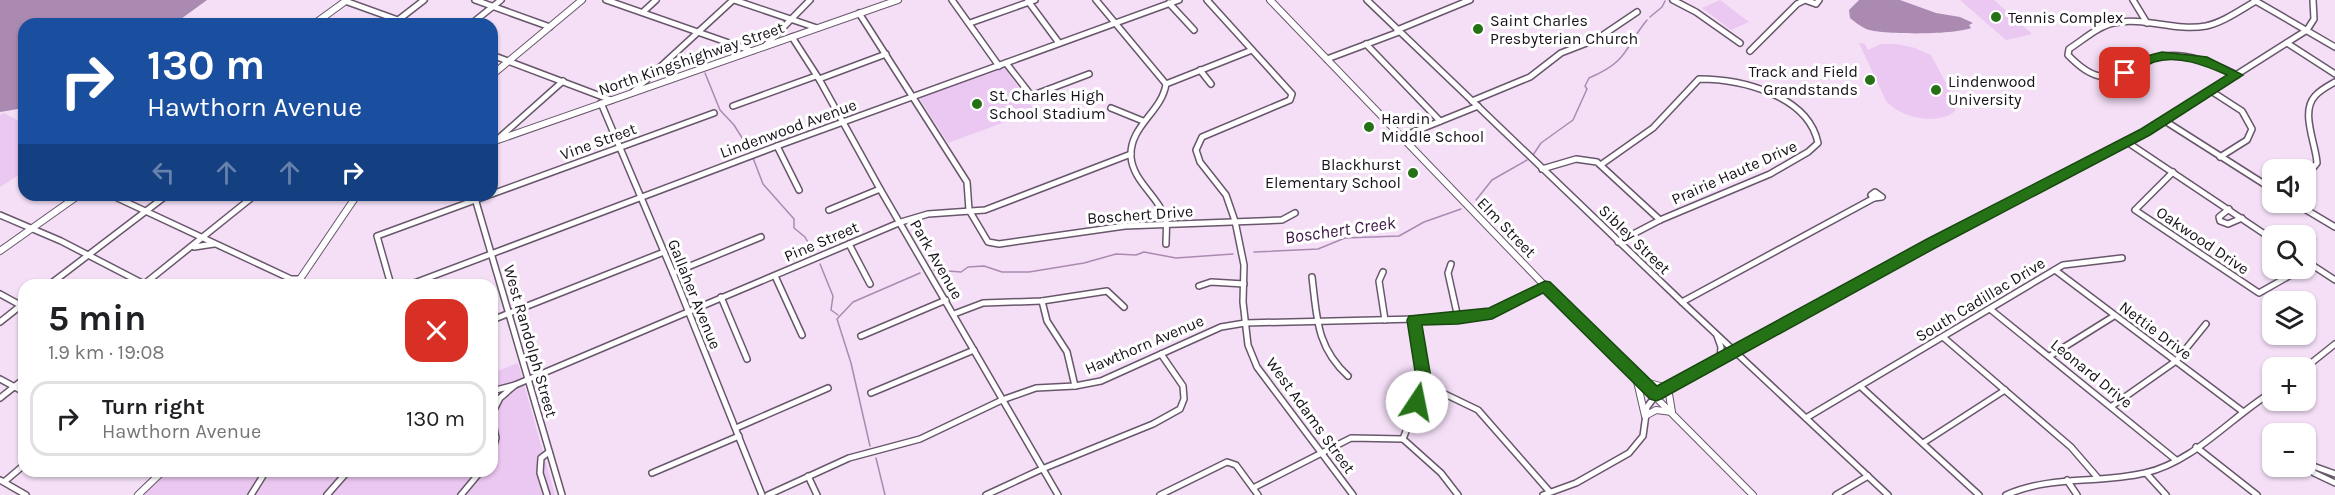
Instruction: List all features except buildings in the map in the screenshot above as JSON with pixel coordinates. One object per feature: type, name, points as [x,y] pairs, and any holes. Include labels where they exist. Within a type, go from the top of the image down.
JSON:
[{"type":"main road","points":[[322,18],[346,0]]},
{"type":"main road","points":[[498,70],[582,0]]},
{"type":"main road","name":"North Kingshighway Street","points":[[498,140],[895,0]]},
{"type":"main road","name":"Elm Street","points":[[1270,0],[1545,286],[1753,495]]},
{"type":"main road","points":[[0,251],[70,201]]},
{"type":"main road","points":[[300,279],[353,201]]},
{"type":"main road","points":[[1635,374],[1645,416],[1656,410],[1672,412],[1668,388],[1641,381]]},
{"type":"main road","points":[[133,495],[151,477]]},
{"type":"main road","points":[[138,495],[157,477]]},
{"type":"street","points":[[346,0],[393,18]]},
{"type":"street","points":[[401,18],[424,0]]},
{"type":"street","points":[[475,0],[550,27]]},
{"type":"street","points":[[478,18],[501,0]]},
{"type":"street","points":[[606,0],[752,51]]},
{"type":"street","points":[[643,12],[656,0]]},
{"type":"street","points":[[633,92],[733,0],[817,28]]},
{"type":"street","points":[[764,47],[810,0]]},
{"type":"street","points":[[952,0],[999,66]]},
{"type":"street","points":[[970,23],[1035,0]]},
{"type":"street","points":[[1096,0],[1166,84],[1166,93],[1162,101],[1143,121],[1135,135],[1131,153],[1139,179],[1164,215],[1166,244]]},
{"type":"street","name":"Lindenwood Avenue","points":[[424,279],[777,146],[1179,0]]},
{"type":"street","name":"West Adams Street","points":[[1207,0],[1291,97],[1208,134],[1197,144],[1196,150],[1200,162],[1226,195],[1235,221],[1244,266],[1245,323],[1248,345],[1257,367],[1353,495]]},
{"type":"street","name":"Sibley Street","points":[[1366,0],[1618,242],[1888,495]]},
{"type":"street","points":[[1328,59],[1471,0]]},
{"type":"street","points":[[1673,0],[1685,5],[1740,43]]},
{"type":"street","points":[[1685,5],[1691,0]]},
{"type":"street","points":[[1750,51],[1797,3],[1805,0],[1816,4],[1820,0]]},
{"type":"street","points":[[2136,0],[2147,23]]},
{"type":"street","points":[[1424,384],[1478,410],[1546,493],[1576,483],[1629,453],[1643,436],[1647,407],[1656,395],[1932,243],[2164,121],[2307,30],[2314,19],[2313,0]]},
{"type":"street","points":[[1028,1],[1059,43]]},
{"type":"street","points":[[2237,75],[2203,60],[2162,56],[2147,60],[2114,79],[2102,78],[2079,68],[2068,55],[2069,49],[2110,24],[2147,23],[2186,28],[2205,27],[2217,23],[2255,1],[2335,47]]},
{"type":"street","points":[[1169,3],[1194,30]]},
{"type":"street","points":[[1472,101],[1530,78],[1561,53],[1597,39],[1637,12]]},
{"type":"street","points":[[859,14],[967,182],[969,210]]},
{"type":"street","name":"Park Avenue","points":[[792,37],[818,77],[842,123],[1058,495]]},
{"type":"street","points":[[2287,43],[2335,74]]},
{"type":"street","points":[[1366,44],[1440,121]]},
{"type":"street","points":[[1166,84],[1252,50]]},
{"type":"street","points":[[734,106],[886,54]]},
{"type":"street","points":[[498,56],[610,100]]},
{"type":"street","points":[[1006,63],[1030,94],[1036,94],[1089,74]]},
{"type":"street","points":[[1200,70],[1211,84]]},
{"type":"street","name":"Prairie Haute Drive","points":[[1602,164],[1661,121],[1694,82],[1706,79],[1770,91],[1813,125],[1817,133],[1818,142],[1809,153],[1752,181],[1660,220],[1618,242]]},
{"type":"street","points":[[498,138],[563,81]]},
{"type":"street","points":[[2316,164],[2308,113],[2310,102],[2315,94],[2335,82]]},
{"type":"street","points":[[2211,91],[2242,111],[2252,129],[2247,140],[2220,156]]},
{"type":"street","name":"Gallaher Avenue","points":[[601,103],[639,198],[673,273],[762,495]]},
{"type":"street","points":[[1401,137],[1478,106]]},
{"type":"street","points":[[1111,108],[1143,121]]},
{"type":"street","name":"Vine Street","points":[[498,191],[714,113]]},
{"type":"street","points":[[2164,121],[2262,183]]},
{"type":"street","points":[[2127,142],[2262,231]]},
{"type":"street","points":[[777,146],[799,189]]},
{"type":"street","name":"Pine Street","points":[[498,389],[529,380],[900,222],[928,214],[985,210],[1131,153]]},
{"type":"street","points":[[1542,169],[1575,159],[1589,159],[1602,164],[1660,220]]},
{"type":"street","name":"Oakwood Drive","points":[[2173,172],[2135,210],[2259,293],[2282,279]]},
{"type":"street","points":[[829,210],[880,189]]},
{"type":"street","points":[[1682,302],[1874,198]]},
{"type":"street","points":[[123,201],[291,279]]},
{"type":"street","points":[[56,279],[160,201]]},
{"type":"street","points":[[151,279],[248,201]]},
{"type":"street","name":"Vine Street","points":[[389,279],[376,236],[465,201]]},
{"type":"street","name":"West Randolph Street","points":[[476,201],[562,495]]},
{"type":"street","name":"Boschert Drive","points":[[969,210],[984,239],[994,245],[1125,226],[1282,220],[1295,213]]},
{"type":"street","points":[[2229,210],[2219,216],[2220,221],[2228,224],[2242,218]]},
{"type":"street","points":[[2311,213],[2335,227]]},
{"type":"street","points":[[0,215],[89,255],[132,279]]},
{"type":"street","points":[[673,273],[760,237]]},
{"type":"street","points":[[187,250],[201,245],[217,244]]},
{"type":"street","points":[[849,244],[870,284]]},
{"type":"street","points":[[498,318],[664,252]]},
{"type":"street","name":"South Cadillac Drive","points":[[1806,418],[2055,270],[2073,263],[2122,258]]},
{"type":"street","points":[[1451,264],[1448,273],[1458,318]]},
{"type":"street","name":"Nettie Drive","points":[[2055,270],[2242,411]]},
{"type":"street","points":[[2316,270],[2335,280]]},
{"type":"street","points":[[1383,272],[1379,281],[1385,320]]},
{"type":"street","points":[[775,276],[802,335]]},
{"type":"street","points":[[1312,277],[1321,344],[1334,366],[1348,376]]},
{"type":"street","points":[[1198,286],[1211,282],[1244,284]]},
{"type":"street","name":"Hawthorn Avenue","points":[[768,495],[849,458],[920,439],[1002,400],[1036,388],[1075,386],[1101,381],[1221,327],[1245,323],[1458,318],[1492,313],[1545,286]]},
{"type":"street","points":[[954,314],[983,303],[1042,301],[1107,291],[1124,307]]},
{"type":"street","points":[[0,294],[18,303]]},
{"type":"street","points":[[721,297],[747,359]]},
{"type":"street","points":[[861,336],[946,300]]},
{"type":"street","points":[[1042,301],[1047,321],[1067,352],[1075,386]]},
{"type":"street","points":[[0,322],[18,309]]},
{"type":"street","name":"Leonard Drive","points":[[1990,309],[2176,460]]},
{"type":"street","points":[[2050,356],[2115,316]]},
{"type":"street","points":[[1403,439],[1424,384],[1414,320]]},
{"type":"street","points":[[2112,406],[2176,363],[2194,344],[2206,324]]},
{"type":"street","points":[[1716,334],[1721,347],[1720,359]]},
{"type":"street","points":[[1943,337],[2071,447],[2097,477]]},
{"type":"street","points":[[2316,360],[2335,344]]},
{"type":"street","points":[[871,393],[974,350]]},
{"type":"street","points":[[986,495],[1042,469],[1153,424],[1180,409],[1185,394],[1183,386],[1161,354]]},
{"type":"street","points":[[0,379],[18,389]]},
{"type":"street","points":[[0,398],[18,384]]},
{"type":"street","points":[[498,401],[507,390],[515,385]]},
{"type":"street","points":[[1860,386],[1979,495]]},
{"type":"street","points":[[736,428],[828,388]]},
{"type":"street","points":[[1923,443],[2005,390]]},
{"type":"street","points":[[2007,495],[2017,489],[2067,480],[2146,473],[2176,460],[2262,398]]},
{"type":"street","points":[[652,473],[739,436]]},
{"type":"street","points":[[1253,488],[1320,452],[1352,438],[1403,439],[1441,473],[1458,495]]},
{"type":"street","points":[[2196,447],[2257,495]]},
{"type":"street","points":[[547,495],[540,467],[541,458],[549,452]]},
{"type":"street","points":[[1160,495],[1227,462],[1236,465],[1258,495]]},
{"type":"street","points":[[2335,474],[2318,466],[2313,466],[2312,469],[2335,483]]},
{"type":"street","points":[[18,469],[2,481],[24,495]]},
{"type":"street","points":[[2146,473],[2166,495]]},
{"type":"street","points":[[808,476],[817,495]]},
{"type":"street","points":[[1836,495],[1868,476]]},
{"type":"street","points":[[250,495],[262,477]]},
{"type":"street","points":[[327,495],[343,477]]},
{"type":"street","points":[[461,495],[476,477]]},
{"type":"street","points":[[2067,480],[2078,495]]},
{"type":"shaded area","points":[[0,0],[207,0],[182,18],[18,18],[18,109],[0,112]]},
{"type":"shaded area","points":[[1720,0],[1749,22],[1731,30],[1702,8]]},
{"type":"shaded area","points":[[1859,0],[1900,0],[1936,13],[1960,17],[1973,23],[1969,25],[1971,28],[1950,32],[1874,31],[1864,28],[1850,18],[1849,10]]},
{"type":"shaded area","name":"Tennis Complex","points":[[1960,0],[1994,0],[2032,34],[2006,40]]},
{"type":"shaded area","points":[[1859,43],[1865,44],[1868,50],[1881,44],[1897,44],[1931,55],[1956,102],[1955,111],[1947,116],[1929,119],[1910,116],[1893,107],[1886,101]]},
{"type":"shaded area","name":"St. Charles High School Stadium","points":[[1004,67],[1035,111],[948,143],[919,98]]},
{"type":"shaded area","points":[[4,113],[18,121],[18,176],[0,187],[0,115]]},
{"type":"shaded area","points":[[518,363],[555,495],[138,495],[157,477],[498,477],[498,371]]},
{"type":"waterway","name":"Boschert Creek","points":[[1650,17],[1662,7],[1665,1]]},
{"type":"waterway","name":"Boschert Creek","points":[[1533,155],[1541,143],[1573,120],[1587,89],[1585,86],[1589,78],[1619,60],[1647,20]]},
{"type":"waterway","points":[[705,73],[720,110],[734,125],[751,152]]},
{"type":"waterway","points":[[753,158],[763,184],[794,219],[794,228],[805,237],[814,253]]},
{"type":"waterway","name":"Boschert Creek","points":[[1476,200],[1492,180],[1527,160]]},
{"type":"waterway","name":"Boschert Creek","points":[[1254,252],[1318,249],[1345,238],[1399,236],[1424,222],[1461,209]]},
{"type":"waterway","name":"Boschert Creek","points":[[934,270],[961,272],[968,267],[984,266],[1002,272],[1029,272],[1084,263],[1116,254],[1136,255],[1144,252],[1176,258],[1233,254]]},
{"type":"waterway","points":[[820,264],[833,296],[831,310],[838,315]]},
{"type":"waterway","name":"Boschert Creek","points":[[870,446],[851,363],[837,319],[853,302],[920,273]]},
{"type":"waterway","name":"Boschert Creek","points":[[876,458],[885,495]]},
{"type":"place","name":"Tennis Complex","points":[[1996,17]]},
{"type":"place","name":"Saint Charles Presbyterian Church","points":[[1478,29]]},
{"type":"place","name":"Track and Field Grandstands","points":[[1870,80]]},
{"type":"place","name":"Lindenwood University","points":[[1936,90]]},
{"type":"place","name":"St. Charles High School Stadium","points":[[977,104]]},
{"type":"place","name":"Hardin Middle School","points":[[1369,127]]},
{"type":"place","name":"Blackhurst Elementary School","points":[[1413,173]]},
{"type":"route","points":[[1417,402],[1424,384],[1414,320],[1458,318],[1492,313],[1545,286],[1656,395],[1932,243],[2146,132],[2237,75],[2203,60],[2162,56],[2147,60],[2125,73]]}]
